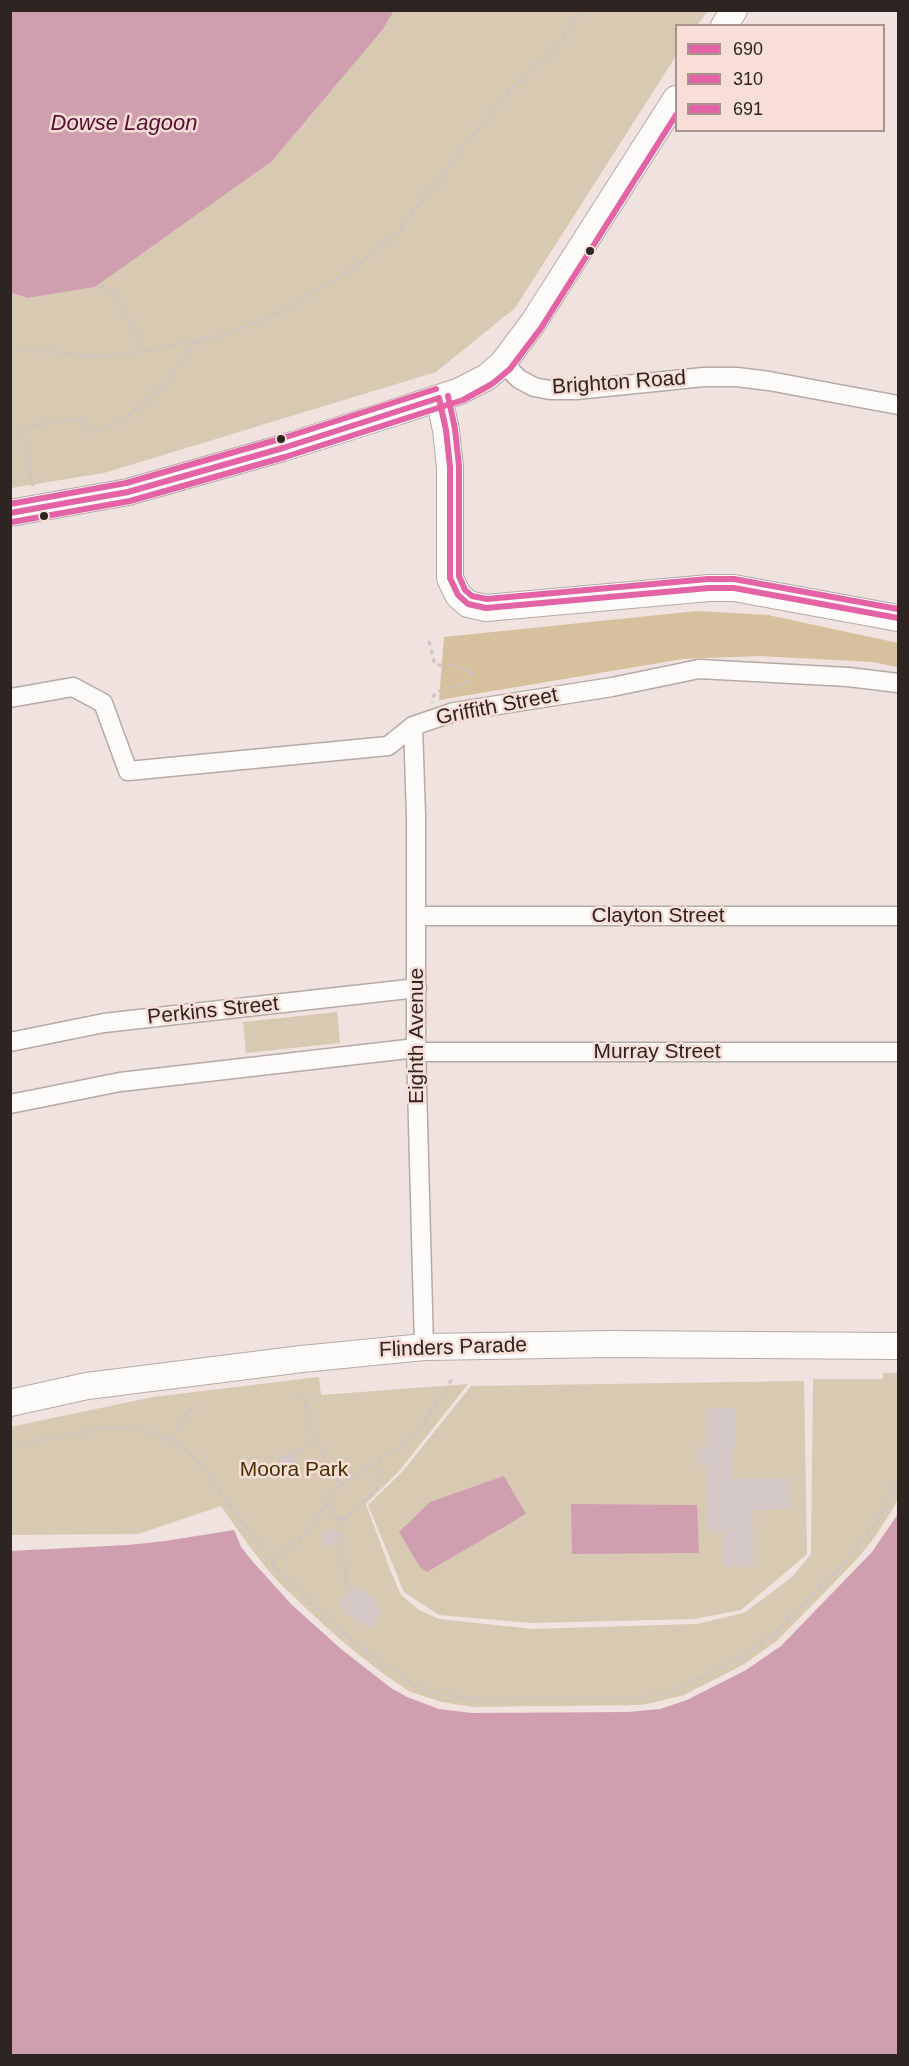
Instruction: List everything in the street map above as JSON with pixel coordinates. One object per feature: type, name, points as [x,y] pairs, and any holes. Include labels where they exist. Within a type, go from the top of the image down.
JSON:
[{"type":"main road","points":[[725,24],[734,10]]},
{"type":"main road","points":[[10,513],[128,492],[283,448],[460,391],[487,377],[503,363],[558,286],[675,101]]},
{"type":"main road","points":[[439,398],[446,430],[450,467],[450,578],[458,595],[468,604],[486,608],[709,588],[734,588],[898,618]]},
{"type":"main road","name":"Flinders Parade","points":[[10,1403],[87,1386],[215,1369],[424,1347],[599,1344],[898,1347]]},
{"type":"street","name":"Brighton Road","points":[[503,363],[519,379],[534,387],[550,390],[576,390],[704,377],[737,377],[898,405]]},
{"type":"street","name":"Griffith Street","points":[[10,698],[73,687],[103,704],[128,771],[388,746],[413,726],[454,712],[612,687],[699,669],[848,677],[898,683]]},
{"type":"street","name":"Eighth Avenue","points":[[413,726],[417,916],[416,1048],[424,1347]]},
{"type":"street","name":"Clayton Street","points":[[417,916],[898,916]]},
{"type":"street","name":"Perkins Street","points":[[10,1042],[104,1023],[417,988]]},
{"type":"street","name":"Murray Street","points":[[416,1048],[424,1052],[898,1052]]},
{"type":"street","points":[[10,1104],[120,1082],[416,1048]]},
{"type":"path","points":[[10,348],[104,357],[220,336],[277,313],[346,273],[396,234],[500,101],[558,46],[583,10]]},
{"type":"path","points":[[100,286],[113,290],[138,338],[140,352]]},
{"type":"path","points":[[33,486],[22,428],[81,418],[84,432],[98,431],[127,417],[144,405],[163,386],[198,340]]},
{"type":"path","points":[[429,641],[435,665],[461,667],[472,672],[465,683],[436,692],[432,699],[433,709]]},
{"type":"path","points":[[272,1564],[311,1528],[339,1485],[414,1437],[452,1379]]},
{"type":"path","points":[[303,1394],[309,1426],[339,1485]]},
{"type":"path","points":[[170,1440],[193,1406]]},
{"type":"path","points":[[10,1446],[103,1428],[125,1427],[170,1440],[194,1457],[272,1564],[302,1595],[350,1638],[399,1676],[428,1691],[472,1699],[643,1698],[669,1692],[720,1669],[772,1635],[861,1544],[886,1507],[898,1482]]},
{"type":"path","points":[[292,1454],[318,1441]]},
{"type":"path","points":[[341,1521],[370,1496],[378,1485],[379,1460]]},
{"type":"path","points":[[327,1504],[341,1521],[346,1583],[350,1590]]},
{"type":"green space","points":[[394,11],[708,11],[698,24],[675,24],[675,58],[515,308],[436,372],[104,473],[11,488],[10,293],[28,298],[95,287],[147,249],[383,29]]},
{"type":"green space","points":[[337,1012],[340,1043],[246,1053],[243,1022]]},
{"type":"green space","name":"Moora Park","points":[[883,1373],[898,1373],[898,1499],[881,1530],[852,1565],[777,1641],[723,1676],[684,1695],[659,1703],[628,1706],[472,1707],[441,1702],[410,1692],[345,1644],[285,1589],[257,1558],[221,1506],[138,1534],[11,1535],[10,1427],[153,1397],[319,1377],[321,1395],[468,1384],[400,1470],[366,1504],[401,1595],[419,1610],[439,1619],[532,1629],[696,1624],[744,1613],[792,1577],[811,1554],[813,1379],[883,1379]]},
{"type":"green space","points":[[804,1381],[807,1554],[741,1610],[693,1619],[532,1623],[439,1615],[404,1592],[368,1505],[403,1471],[471,1386]],"holes":[[[504,1476],[526,1515],[419,1566],[400,1532]]]},
{"type":"shaded area","points":[[697,611],[768,615],[898,643],[898,667],[872,662],[759,656],[683,659],[439,700],[444,637]]},
{"type":"water","name":"Dowse Lagoon","points":[[10,11],[394,11],[383,29],[272,161],[95,287],[28,298],[11,293]]},
{"type":"water","points":[[504,1476],[526,1514],[427,1572],[419,1566],[399,1532],[430,1502]]},
{"type":"water","points":[[571,1504],[697,1505],[699,1553],[572,1554]]},
{"type":"water","points":[[898,1504],[898,2055],[11,2055],[10,1551],[128,1545],[234,1530],[271,1578],[343,1646],[408,1694],[456,1708],[628,1708],[659,1705],[724,1678],[778,1643],[869,1550]]},
{"type":"pier","points":[[898,1501],[898,1514],[872,1552],[781,1646],[746,1670],[687,1700],[660,1709],[628,1712],[472,1713],[439,1709],[407,1697],[391,1688],[341,1649],[292,1605],[241,1547],[233,1527],[273,1577],[321,1623],[369,1664],[410,1692],[441,1702],[472,1707],[643,1705],[684,1695],[743,1665],[777,1641],[867,1549]]},
{"type":"building","points":[[736,1408],[736,1447],[731,1447],[732,1478],[790,1478],[791,1509],[752,1510],[754,1567],[724,1567],[723,1532],[707,1532],[706,1465],[697,1466],[697,1447],[706,1446],[705,1409]]},
{"type":"building","points":[[291,1451],[300,1466],[287,1474],[278,1458]]},
{"type":"building","points":[[332,1527],[342,1538],[330,1548],[321,1536]]},
{"type":"building","points":[[356,1585],[376,1602],[382,1614],[370,1630],[363,1622],[360,1625],[344,1611],[346,1609],[338,1604]]},
{"type":"transit line","name":"310","points":[[12,522],[130,501],[285,457],[463,400],[492,384],[510,369],[541,328],[675,117]]},
{"type":"transit line","name":"691","points":[[10,504],[126,483],[280,439],[436,389]]},
{"type":"transit line","name":"691","points":[[448,396],[459,466],[459,576],[465,590],[472,596],[487,599],[708,579],[734,579],[898,609]]},
{"type":"transit line","name":"690","points":[[439,398],[446,430],[450,467],[450,578],[458,595],[468,604],[486,608],[709,588],[734,588],[898,618]]},
{"type":"transit line","name":"690","points":[[10,513],[128,492],[283,448],[439,398]]}]
